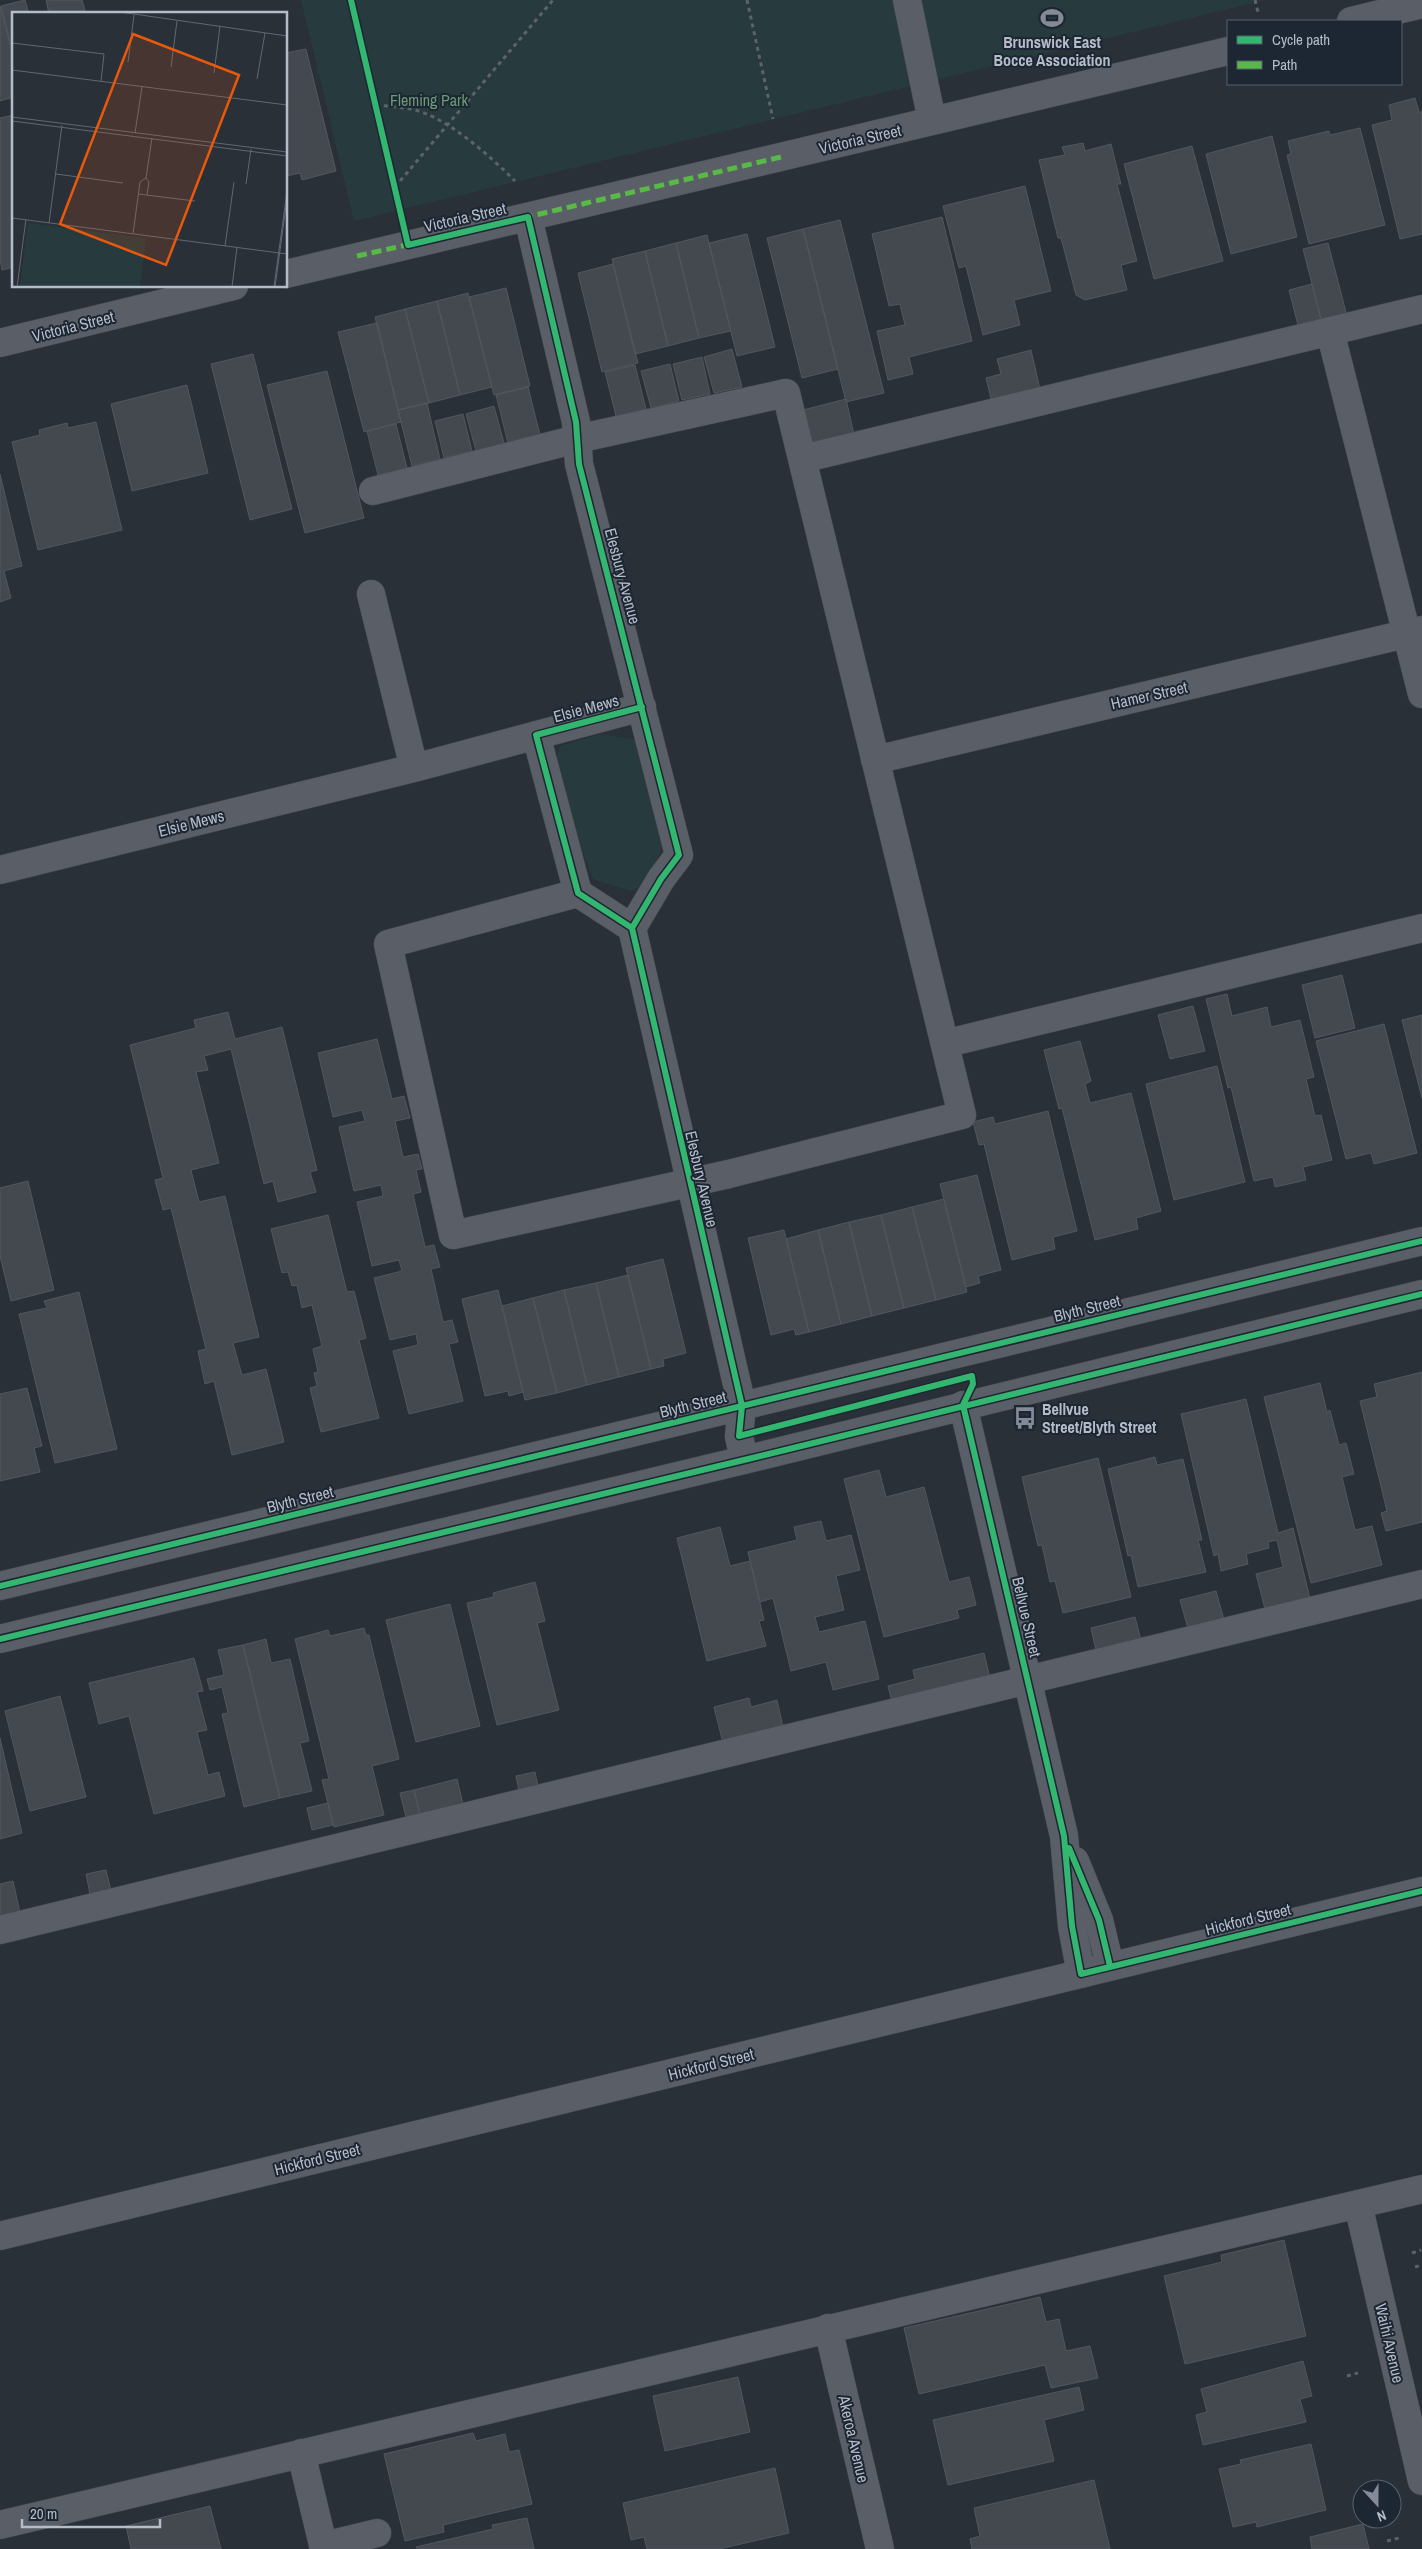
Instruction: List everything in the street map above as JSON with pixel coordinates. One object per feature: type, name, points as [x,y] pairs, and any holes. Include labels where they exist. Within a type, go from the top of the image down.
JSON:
[{"type":"street","points":[[907,0],[932,121]]},
{"type":"street","points":[[1355,20],[1422,4]]},
{"type":"street","name":"Victoria Street","points":[[288,274],[1227,50]]},
{"type":"street","name":"Elesbury Avenue","points":[[528,217],[576,422],[579,464],[679,855],[661,879],[632,928],[742,1406],[739,1436],[744,1460]]},
{"type":"street","name":"Victoria Street","points":[[0,344],[226,288]]},
{"type":"street","points":[[802,459],[1422,309]]},
{"type":"street","points":[[1330,331],[1414,632],[1422,694]]},
{"type":"street","points":[[374,491],[577,439],[786,393],[875,760],[954,1042],[962,1115],[689,1182],[453,1234],[388,944],[578,893]]},
{"type":"street","points":[[372,594],[414,768]]},
{"type":"street","name":"Hamer Street","points":[[875,760],[1414,632]]},
{"type":"street","name":"Elsie Mews","points":[[0,870],[414,768],[642,707]]},
{"type":"street","points":[[536,735],[578,893],[632,928]]},
{"type":"street","points":[[954,1042],[1422,928]]},
{"type":"street","name":"Blyth Street","points":[[0,1586],[1422,1241]]},
{"type":"street","points":[[0,1639],[1422,1294]]},
{"type":"street","name":"Bellvue Street","points":[[962,1405],[1064,1836],[1072,1926],[1081,1974]]},
{"type":"street","points":[[0,1930],[1422,1584]]},
{"type":"street","name":"Bellvue Street","points":[[1064,1836],[1099,1920],[1110,1966]]},
{"type":"street","name":"Hickford Street","points":[[0,2236],[1422,1891]]},
{"type":"street","points":[[0,2525],[1422,2189]]},
{"type":"street","name":"Waihi Avenue","points":[[1358,2204],[1422,2481]]},
{"type":"street","name":"Akeroa Avenue","points":[[828,2328],[880,2549]]},
{"type":"street","points":[[301,2453],[324,2548],[377,2533]]},
{"type":"path","points":[[395,187],[554,0]]},
{"type":"path","points":[[747,0],[781,157]]},
{"type":"path","points":[[1255,0],[1258,12]]},
{"type":"path","points":[[374,96],[378,114]]},
{"type":"path","points":[[376,105],[412,109],[448,125],[487,155],[516,182],[528,217]]},
{"type":"path","points":[[393,178],[408,245]]},
{"type":"path","points":[[1412,2253],[1421,2250]]},
{"type":"path","points":[[1415,2267],[1422,2265]]},
{"type":"path","points":[[1347,2376],[1360,2372]]},
{"type":"path","points":[[1387,2541],[1399,2538]]},
{"type":"green space","name":"Fleming Park","points":[[301,0],[1265,0],[354,221]]},
{"type":"green space","points":[[600,734],[639,740],[665,836],[660,853],[643,886],[630,891],[593,879],[563,801],[555,765],[560,746]]},
{"type":"building","points":[[25,0],[28,12],[12,12],[11,46],[1,6]]},
{"type":"building","points":[[46,0],[82,0],[85,12],[49,12]]},
{"type":"building","points":[[0,6],[12,51],[12,98],[0,101]]},
{"type":"building","points":[[306,49],[336,171],[302,180],[300,173],[288,176],[288,53]]},
{"type":"building","points":[[1415,98],[1419,112],[1422,112],[1422,234],[1400,239],[1372,125],[1392,120],[1389,105]]},
{"type":"building","points":[[12,115],[12,268],[2,270],[0,260],[0,118]]},
{"type":"building","points":[[1360,128],[1385,225],[1309,244],[1287,155],[1291,154],[1288,141],[1329,131],[1330,135]]},
{"type":"building","points":[[1272,136],[1297,237],[1231,254],[1206,154]]},
{"type":"building","points":[[1083,143],[1085,151],[1111,144],[1121,184],[1117,184],[1137,261],[1121,265],[1127,290],[1085,300],[1076,295],[1061,238],[1058,238],[1039,160],[1065,155],[1062,147]]},
{"type":"building","points":[[1192,146],[1223,261],[1154,279],[1124,164]]},
{"type":"building","points":[[1025,186],[1051,291],[1014,300],[1020,325],[983,335],[966,266],[959,268],[943,206]]},
{"type":"building","points":[[942,217],[972,341],[909,357],[913,374],[888,380],[877,331],[905,325],[900,304],[889,306],[872,234]]},
{"type":"building","points":[[840,220],[884,393],[846,402],[803,229]]},
{"type":"building","points":[[803,229],[838,369],[802,378],[767,238]]},
{"type":"building","points":[[747,234],[775,347],[737,356],[709,243]]},
{"type":"building","points":[[707,235],[731,331],[699,338],[676,243]]},
{"type":"building","points":[[676,243],[699,338],[668,346],[645,251]]},
{"type":"building","points":[[1328,243],[1348,320],[1323,327],[1303,249]]},
{"type":"building","points":[[645,251],[668,346],[635,354],[612,259]]},
{"type":"building","points":[[613,264],[638,363],[602,372],[578,273]]},
{"type":"building","points":[[1312,284],[1323,327],[1300,333],[1289,290]]},
{"type":"building","points":[[506,288],[530,386],[494,395],[469,297]]},
{"type":"building","points":[[468,293],[492,387],[460,395],[437,301]]},
{"type":"building","points":[[437,301],[460,395],[429,403],[405,309]]},
{"type":"building","points":[[405,309],[429,403],[398,410],[375,317]]},
{"type":"building","points":[[377,323],[401,422],[364,432],[338,332]]},
{"type":"building","points":[[732,349],[742,387],[714,393],[704,357]]},
{"type":"building","points":[[1031,350],[1040,389],[993,407],[986,378],[1001,374],[997,359]]},
{"type":"building","points":[[253,354],[292,509],[250,520],[211,364]]},
{"type":"building","points":[[702,357],[710,394],[682,400],[673,364]]},
{"type":"building","points":[[670,364],[679,401],[651,408],[641,371]]},
{"type":"building","points":[[635,365],[646,409],[616,416],[605,372]]},
{"type":"building","points":[[327,371],[364,518],[305,533],[267,385]]},
{"type":"building","points":[[187,385],[208,473],[132,491],[111,404]]},
{"type":"building","points":[[528,387],[540,435],[508,443],[496,395]]},
{"type":"building","points":[[846,399],[855,439],[813,450],[803,410]]},
{"type":"building","points":[[427,403],[440,459],[412,466],[398,410]]},
{"type":"building","points":[[494,406],[504,443],[476,451],[466,414]]},
{"type":"building","points":[[463,414],[472,451],[444,458],[435,421]]},
{"type":"building","points":[[96,422],[122,530],[38,550],[12,442],[40,435],[39,430],[67,423],[68,428]]},
{"type":"building","points":[[396,424],[407,468],[378,475],[367,431]]},
{"type":"building","points":[[0,474],[22,566],[4,571],[11,598],[0,602]]},
{"type":"building","points":[[1342,975],[1355,1028],[1315,1038],[1302,985]]},
{"type":"building","points":[[1227,994],[1232,1016],[1267,1007],[1271,1027],[1300,1020],[1314,1077],[1306,1079],[1315,1116],[1321,1115],[1332,1160],[1303,1167],[1306,1180],[1275,1187],[1273,1177],[1254,1181],[1231,1087],[1228,1088],[1206,999]]},
{"type":"building","points":[[1193,1006],[1205,1051],[1170,1059],[1158,1015]]},
{"type":"building","points":[[228,1012],[235,1039],[282,1027],[317,1170],[310,1172],[316,1192],[278,1202],[273,1181],[264,1184],[231,1049],[204,1056],[208,1070],[196,1072],[219,1163],[191,1170],[199,1202],[225,1196],[259,1337],[233,1343],[242,1375],[266,1369],[284,1442],[232,1455],[214,1381],[205,1384],[198,1351],[206,1349],[171,1208],[163,1210],[155,1180],[163,1178],[130,1045],[196,1028],[194,1020]]},
{"type":"building","points":[[1422,1015],[1422,1098],[1402,1020]]},
{"type":"building","points":[[1384,1024],[1417,1153],[1374,1164],[1371,1153],[1346,1159],[1316,1041]]},
{"type":"building","points":[[377,1039],[392,1099],[404,1096],[410,1118],[395,1121],[403,1157],[418,1154],[422,1169],[416,1170],[421,1192],[413,1194],[425,1247],[434,1245],[440,1267],[431,1269],[443,1322],[452,1320],[458,1342],[449,1344],[463,1401],[409,1414],[393,1351],[418,1345],[416,1334],[390,1340],[374,1278],[402,1271],[399,1260],[372,1266],[357,1202],[383,1196],[381,1185],[354,1191],[339,1127],[365,1121],[362,1110],[333,1117],[318,1053]]},
{"type":"building","points":[[1080,1041],[1091,1081],[1085,1084],[1090,1103],[1131,1093],[1161,1211],[1136,1218],[1138,1229],[1095,1240],[1062,1108],[1059,1109],[1044,1050]]},
{"type":"building","points":[[1217,1066],[1245,1182],[1174,1200],[1146,1084]]},
{"type":"building","points":[[1048,1111],[1077,1231],[1053,1237],[1055,1249],[1012,1260],[984,1144],[979,1145],[973,1122],[993,1117],[995,1124]]},
{"type":"building","points":[[977,1175],[1001,1270],[978,1276],[980,1283],[966,1287],[940,1184]]},
{"type":"building","points":[[28,1181],[54,1290],[11,1301],[0,1256],[0,1188]]},
{"type":"building","points":[[944,1199],[967,1292],[936,1300],[912,1207]]},
{"type":"building","points":[[912,1207],[936,1300],[904,1308],[881,1215]]},
{"type":"building","points":[[328,1215],[347,1292],[354,1291],[366,1338],[359,1340],[379,1418],[321,1432],[310,1388],[317,1386],[314,1373],[318,1372],[313,1349],[322,1346],[312,1305],[302,1308],[297,1285],[292,1286],[288,1272],[282,1273],[271,1229]]},
{"type":"building","points":[[881,1215],[904,1308],[872,1316],[849,1222]]},
{"type":"building","points":[[849,1222],[872,1316],[841,1324],[818,1230]]},
{"type":"building","points":[[784,1230],[809,1332],[796,1335],[794,1329],[771,1335],[748,1238]]},
{"type":"building","points":[[818,1230],[841,1324],[809,1332],[786,1239]]},
{"type":"building","points":[[663,1259],[686,1353],[663,1359],[664,1366],[651,1369],[626,1268]]},
{"type":"building","points":[[628,1275],[651,1369],[619,1377],[596,1283]]},
{"type":"building","points":[[596,1283],[619,1377],[587,1385],[564,1290]]},
{"type":"building","points":[[498,1290],[523,1392],[509,1396],[508,1391],[485,1396],[462,1299]]},
{"type":"building","points":[[564,1290],[587,1385],[557,1393],[533,1298]]},
{"type":"building","points":[[79,1292],[117,1449],[55,1463],[19,1314],[47,1308],[44,1301]]},
{"type":"building","points":[[533,1298],[557,1393],[525,1400],[502,1306]]},
{"type":"building","points":[[1422,1372],[1422,1522],[1386,1531],[1381,1513],[1387,1511],[1360,1401],[1377,1397],[1374,1384]]},
{"type":"building","points":[[1320,1383],[1327,1412],[1330,1410],[1339,1445],[1346,1443],[1354,1474],[1342,1477],[1355,1530],[1372,1526],[1382,1565],[1311,1583],[1264,1397]]},
{"type":"building","points":[[27,1388],[42,1446],[34,1448],[40,1472],[0,1481],[0,1394]]},
{"type":"building","points":[[1246,1399],[1278,1533],[1293,1528],[1311,1603],[1266,1613],[1256,1574],[1283,1567],[1277,1540],[1268,1542],[1269,1548],[1246,1554],[1248,1564],[1221,1571],[1218,1554],[1214,1556],[1181,1414]]},
{"type":"building","points":[[1155,1457],[1157,1465],[1183,1459],[1202,1540],[1198,1540],[1206,1572],[1138,1587],[1131,1555],[1128,1556],[1108,1469]]},
{"type":"building","points":[[1098,1458],[1131,1597],[1063,1613],[1055,1581],[1050,1582],[1042,1545],[1038,1546],[1022,1477]]},
{"type":"building","points":[[879,1470],[886,1497],[924,1487],[949,1582],[969,1577],[976,1605],[957,1610],[959,1618],[884,1637],[844,1479]]},
{"type":"building","points":[[821,1521],[826,1541],[851,1535],[860,1570],[836,1576],[844,1610],[815,1617],[819,1632],[865,1621],[879,1679],[833,1690],[826,1662],[791,1671],[773,1598],[760,1602],[748,1552],[797,1540],[794,1527]]},
{"type":"building","points":[[720,1527],[730,1566],[750,1561],[764,1620],[759,1621],[766,1646],[707,1661],[677,1538]]},
{"type":"building","points":[[535,1582],[545,1621],[537,1623],[559,1710],[497,1725],[467,1603],[494,1597],[493,1593]]},
{"type":"building","points":[[1216,1591],[1225,1623],[1189,1632],[1180,1600]]},
{"type":"building","points":[[450,1604],[480,1726],[416,1742],[386,1620]]},
{"type":"building","points":[[1135,1617],[1142,1644],[1097,1655],[1091,1628]]},
{"type":"building","points":[[364,1628],[366,1635],[369,1635],[399,1759],[372,1766],[384,1815],[334,1827],[322,1780],[329,1779],[295,1639],[328,1630],[330,1636]]},
{"type":"building","points":[[266,1639],[271,1663],[290,1659],[309,1741],[300,1743],[312,1791],[280,1798],[243,1645]]},
{"type":"building","points":[[243,1645],[280,1798],[244,1807],[222,1714],[228,1713],[222,1687],[210,1690],[207,1679],[224,1675],[218,1650]]},
{"type":"building","points":[[984,1653],[991,1682],[893,1706],[888,1686],[915,1679],[913,1670]]},
{"type":"building","points":[[194,1658],[203,1691],[197,1692],[207,1730],[197,1732],[208,1775],[219,1772],[225,1796],[154,1814],[129,1716],[99,1724],[89,1683]]},
{"type":"building","points":[[60,1696],[86,1797],[30,1811],[5,1711]]},
{"type":"building","points":[[749,1698],[751,1707],[777,1700],[784,1732],[724,1747],[714,1707]]},
{"type":"building","points":[[0,1738],[22,1833],[0,1839]]},
{"type":"building","points":[[535,1772],[539,1791],[520,1796],[516,1776]]},
{"type":"building","points":[[457,1779],[464,1808],[421,1818],[414,1790]]},
{"type":"building","points":[[414,1790],[421,1818],[407,1821],[400,1793]]},
{"type":"building","points":[[328,1803],[333,1825],[312,1830],[307,1808]]},
{"type":"building","points":[[106,1870],[112,1895],[91,1899],[86,1874]]},
{"type":"building","points":[[13,1881],[21,1917],[0,1922],[0,1884]]},
{"type":"building","points":[[1284,2240],[1306,2336],[1185,2364],[1164,2276],[1222,2262],[1221,2255]]},
{"type":"building","points":[[1040,2297],[1046,2322],[1059,2319],[1066,2351],[1090,2346],[1098,2378],[1051,2388],[1045,2365],[919,2394],[904,2328]]},
{"type":"building","points":[[1303,2361],[1312,2396],[1300,2399],[1306,2422],[1203,2445],[1196,2415],[1207,2412],[1201,2389]]},
{"type":"building","points":[[738,2377],[750,2432],[665,2451],[653,2396]]},
{"type":"building","points":[[1079,2387],[1084,2410],[1044,2420],[1054,2461],[948,2485],[933,2420]]},
{"type":"building","points":[[473,2433],[476,2441],[505,2434],[509,2452],[519,2450],[532,2504],[443,2525],[444,2532],[405,2541],[384,2454]]},
{"type":"building","points":[[1311,2444],[1326,2510],[1257,2527],[1256,2522],[1233,2527],[1219,2469],[1241,2464],[1240,2460]]},
{"type":"building","points":[[775,2468],[789,2533],[719,2549],[647,2549],[644,2537],[631,2540],[623,2503]]},
{"type":"building","points":[[1094,2480],[1110,2549],[972,2549],[970,2539],[980,2536],[974,2508]]},
{"type":"building","points":[[210,2506],[221,2549],[131,2549],[126,2526]]},
{"type":"building","points":[[527,2518],[534,2549],[417,2549],[416,2547],[493,2529],[492,2525]]},
{"type":"building","points":[[1352,2527],[1352,2529],[1364,2529],[1369,2549],[1312,2549],[1310,2537]]},
{"type":"marked path","points":[[523,218],[781,157]]},
{"type":"marked path","points":[[357,256],[411,244]]},
{"type":"cycle path","points":[[351,0],[408,245],[528,217],[576,422],[579,464],[679,855],[661,879],[632,928],[742,1406],[739,1436],[972,1376],[973,1384],[963,1405]]},
{"type":"cycle path","points":[[632,928],[578,893],[536,735],[642,707]]},
{"type":"cycle path","points":[[0,1586],[1422,1241]]},
{"type":"cycle path","points":[[0,1639],[1422,1294]]},
{"type":"cycle path","points":[[963,1405],[1064,1836],[1072,1926],[1081,1974],[1422,1891]]},
{"type":"cycle path","points":[[1069,1848],[1099,1920],[1110,1966]]},
{"type":"place","name":"Brunswick East Bocce Association","points":[[1052,18]]},
{"type":"place","name":"Bellvue Street/Blyth Street","points":[[1025,1418]]}]
